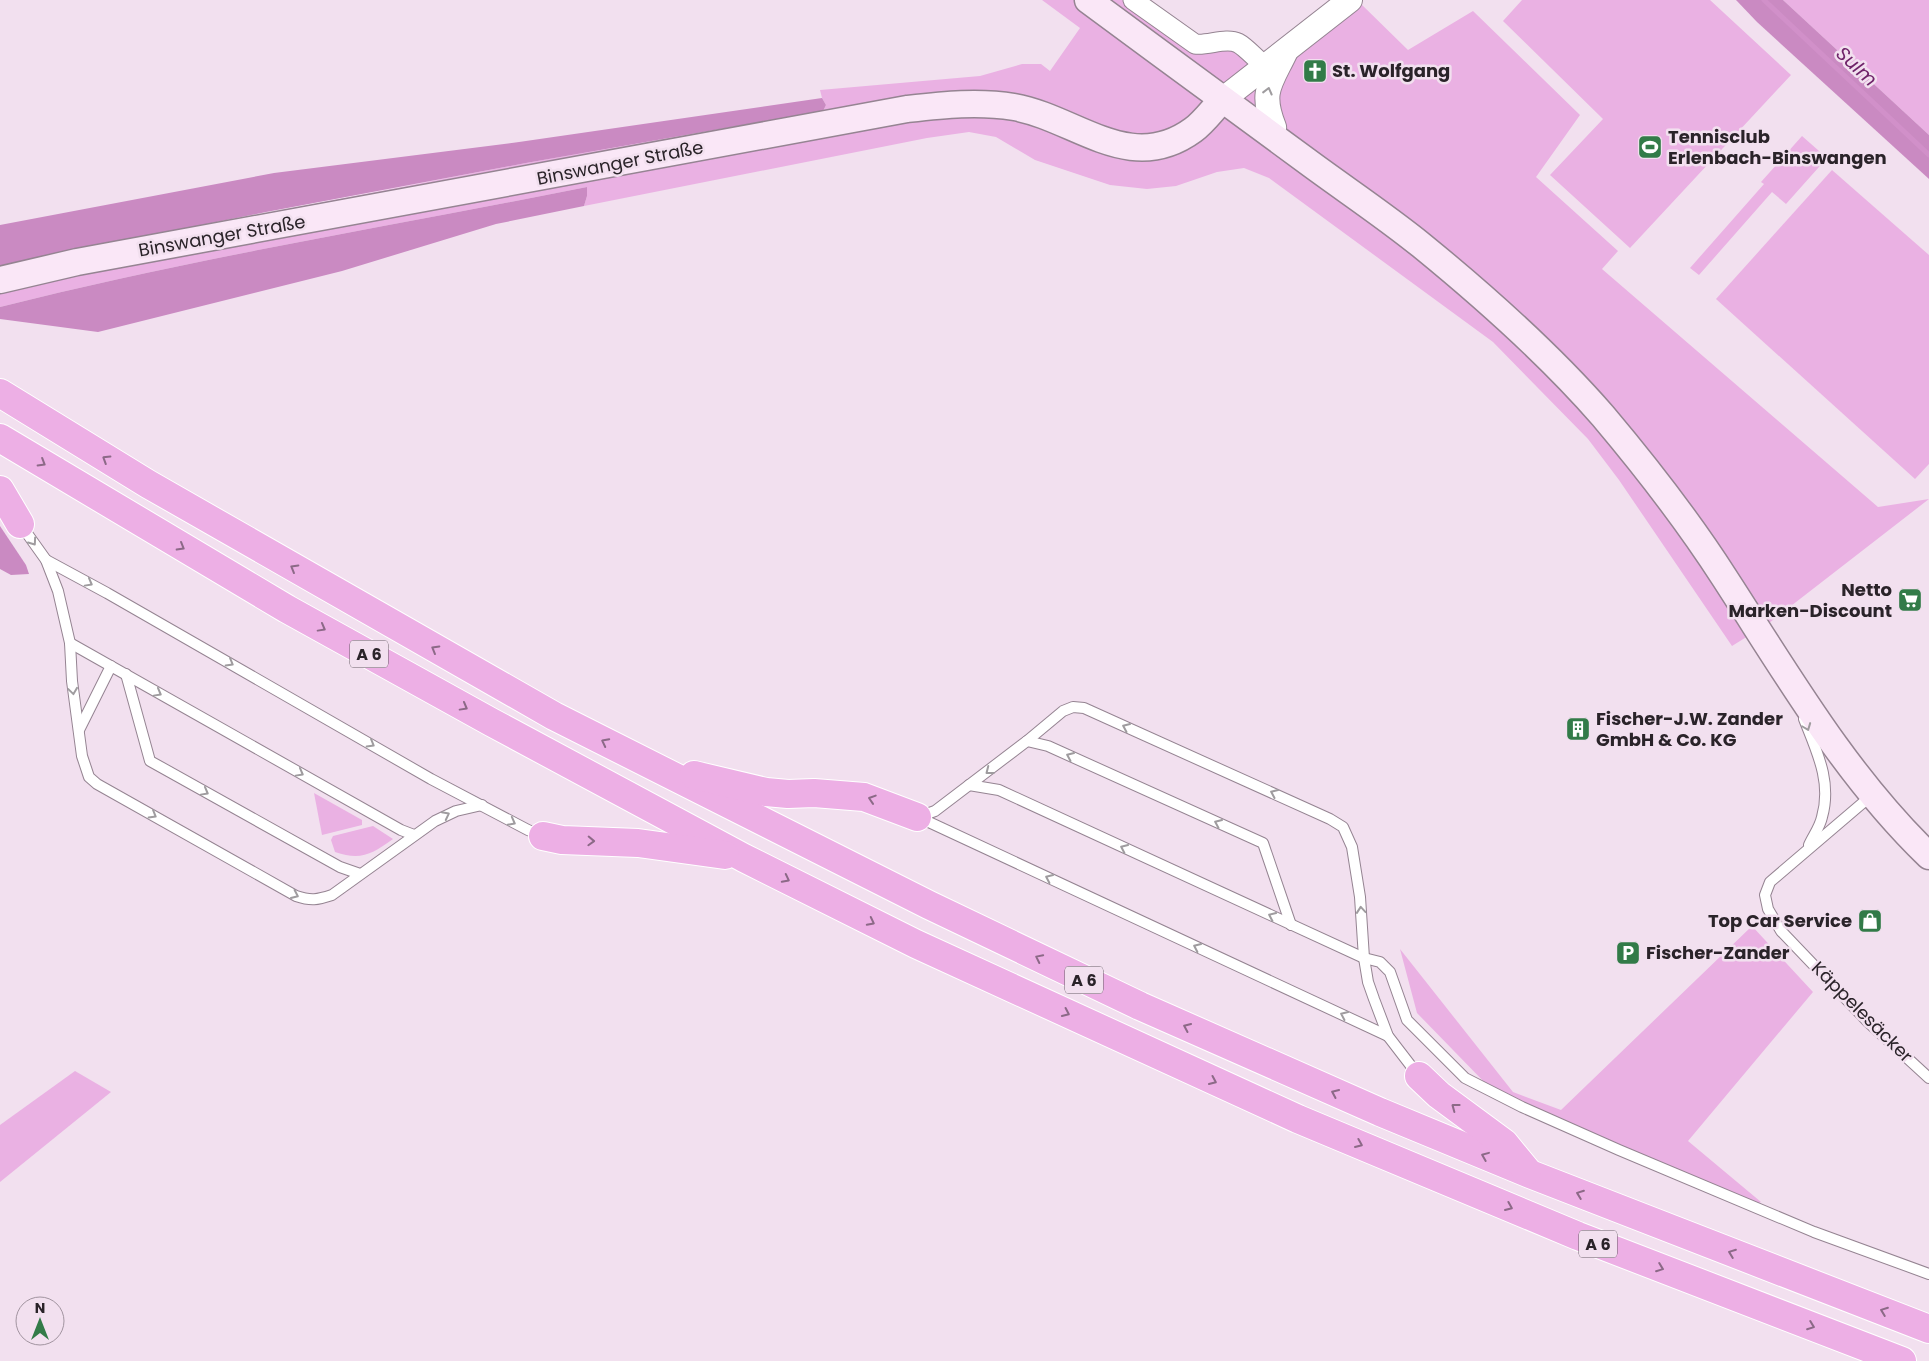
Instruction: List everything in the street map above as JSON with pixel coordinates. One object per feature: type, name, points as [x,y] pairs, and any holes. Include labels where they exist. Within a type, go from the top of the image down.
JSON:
[{"type":"highway","name":"A 6","points":[[0,392],[156,489],[554,716],[929,905],[1140,1006],[1380,1112],[1530,1174],[1929,1329]]},
{"type":"highway","name":"A 6","points":[[0,438],[286,609],[744,858],[916,944],[1298,1119],[1578,1236],[1902,1361]]},
{"type":"highway","points":[[0,490],[20,524]]},
{"type":"highway","points":[[648,764],[766,792],[864,797],[917,817]]},
{"type":"highway","points":[[543,836],[562,840],[638,843],[744,858]]},
{"type":"highway","points":[[1419,1076],[1440,1095],[1504,1143],[1530,1174]]},
{"type":"main road","points":[[1088,0],[1420,244],[1490,304],[1552,361],[1604,417],[1660,488],[1722,574],[1790,681],[1837,749],[1873,795],[1929,856]]},
{"type":"main road","name":"Binswanger Straße","points":[[0,280],[77,262],[907,109],[980,103],[1015,107],[1104,141],[1136,148],[1158,146],[1179,139],[1195,128],[1222,100]]},
{"type":"street","points":[[1133,0],[1195,44],[1204,45],[1228,41],[1238,43],[1265,66]]},
{"type":"street","points":[[1222,100],[1350,0]]},
{"type":"street","points":[[1268,133],[1274,127],[1266,104],[1266,91],[1287,49]]},
{"type":"lane","points":[[20,524],[46,560],[58,591],[70,643],[72,681],[86,770],[89,777],[98,784],[296,896],[308,900],[332,894],[435,821],[456,811],[482,805]]},
{"type":"lane","points":[[46,560],[431,778],[528,830],[543,836]]},
{"type":"lane","points":[[70,643],[401,830],[414,835]]},
{"type":"lane","points":[[79,731],[111,666]]},
{"type":"lane","points":[[126,674],[150,761],[340,867],[360,874]]},
{"type":"lane","points":[[1790,681],[1825,778],[1826,800],[1822,819],[1807,848]]},
{"type":"lane","points":[[917,817],[935,811],[1063,711],[1073,707],[1084,708],[1330,819],[1343,826],[1352,847],[1360,897],[1364,958],[1368,982],[1388,1036],[1419,1076]]},
{"type":"lane","points":[[1027,741],[1048,746],[1263,843],[1291,925]]},
{"type":"lane","points":[[969,786],[999,790],[1364,958],[1380,962],[1390,972],[1408,1020],[1466,1078],[1522,1107],[1814,1232],[1929,1274]]},
{"type":"lane","name":"Käppelesäcker","points":[[1873,795],[1807,848],[1770,882],[1765,894],[1768,909],[1781,931],[1868,1022],[1929,1078]]},
{"type":"lane","points":[[917,817],[1388,1036]]},
{"type":"shaded area","points":[[1042,0],[1122,0],[1184,46],[1230,49],[1274,84],[1308,43],[1359,2],[1408,50],[1473,11],[1580,115],[1536,177],[1618,251],[1602,269],[1878,507],[1929,499],[1769,623],[1732,646],[1619,480],[1588,439],[1493,342],[1269,178],[1244,168],[1217,172],[1176,186],[1147,189],[1110,185],[1035,160],[996,137],[969,132],[927,138],[584,206],[587,187],[219,258],[73,289],[0,307],[0,266],[40,257],[526,163],[823,111],[826,105],[820,90],[980,76],[1022,64],[1041,64],[1050,71],[1080,28]]},
{"type":"shaded area","name":"Tennisclub Erlenbach-Binswangen","points":[[1522,0],[1710,0],[1791,75],[1630,248],[1550,175],[1603,119],[1503,21]]},
{"type":"shaded area","points":[[1736,0],[1783,0],[1929,135],[1929,179],[1757,22]]},
{"type":"shaded area","points":[[1783,0],[1929,0],[1929,135]]},
{"type":"shaded area","points":[[822,98],[826,105],[823,111],[526,163],[266,212],[0,266],[0,225],[274,173],[519,142]]},
{"type":"shaded area","points":[[1802,136],[1827,158],[1786,204],[1772,192],[1699,275],[1690,268],[1764,184],[1761,182]]},
{"type":"shaded area","points":[[1832,170],[1929,255],[1929,464],[1915,479],[1716,299]]},
{"type":"shaded area","points":[[587,187],[584,206],[496,224],[342,271],[98,332],[0,319],[0,307],[73,289],[293,243]]},
{"type":"shaded area","points":[[0,526],[26,565],[29,574],[11,575],[0,569]]},
{"type":"shaded area","points":[[314,793],[362,820],[362,825],[322,835]]},
{"type":"shaded area","points":[[373,826],[393,839],[379,849],[359,856],[335,852],[331,840],[333,836]]},
{"type":"shaded area","points":[[1752,926],[1813,992],[1688,1141],[1761,1202],[1757,1204],[1544,1113],[1489,1087],[1417,1013],[1400,949],[1513,1092],[1561,1110]]},
{"type":"shaded area","points":[[75,1071],[111,1092],[0,1182],[0,1125]]},
{"type":"waterway","name":"Sulm","points":[[1764,0],[1929,155]]},
{"type":"place","name":"St. Wolfgang","points":[[1315,71]]},
{"type":"place","name":"Tennisclub Erlenbach-Binswangen","points":[[1650,147]]},
{"type":"place","name":"Netto Marken-Discount","points":[[1910,600]]},
{"type":"place","name":"Fischer-J.W. Zander GmbH & Co. KG","points":[[1578,729]]},
{"type":"place","name":"Top Car Service","points":[[1870,921]]},
{"type":"place","name":"Fischer-Zander","points":[[1628,953]]}]
